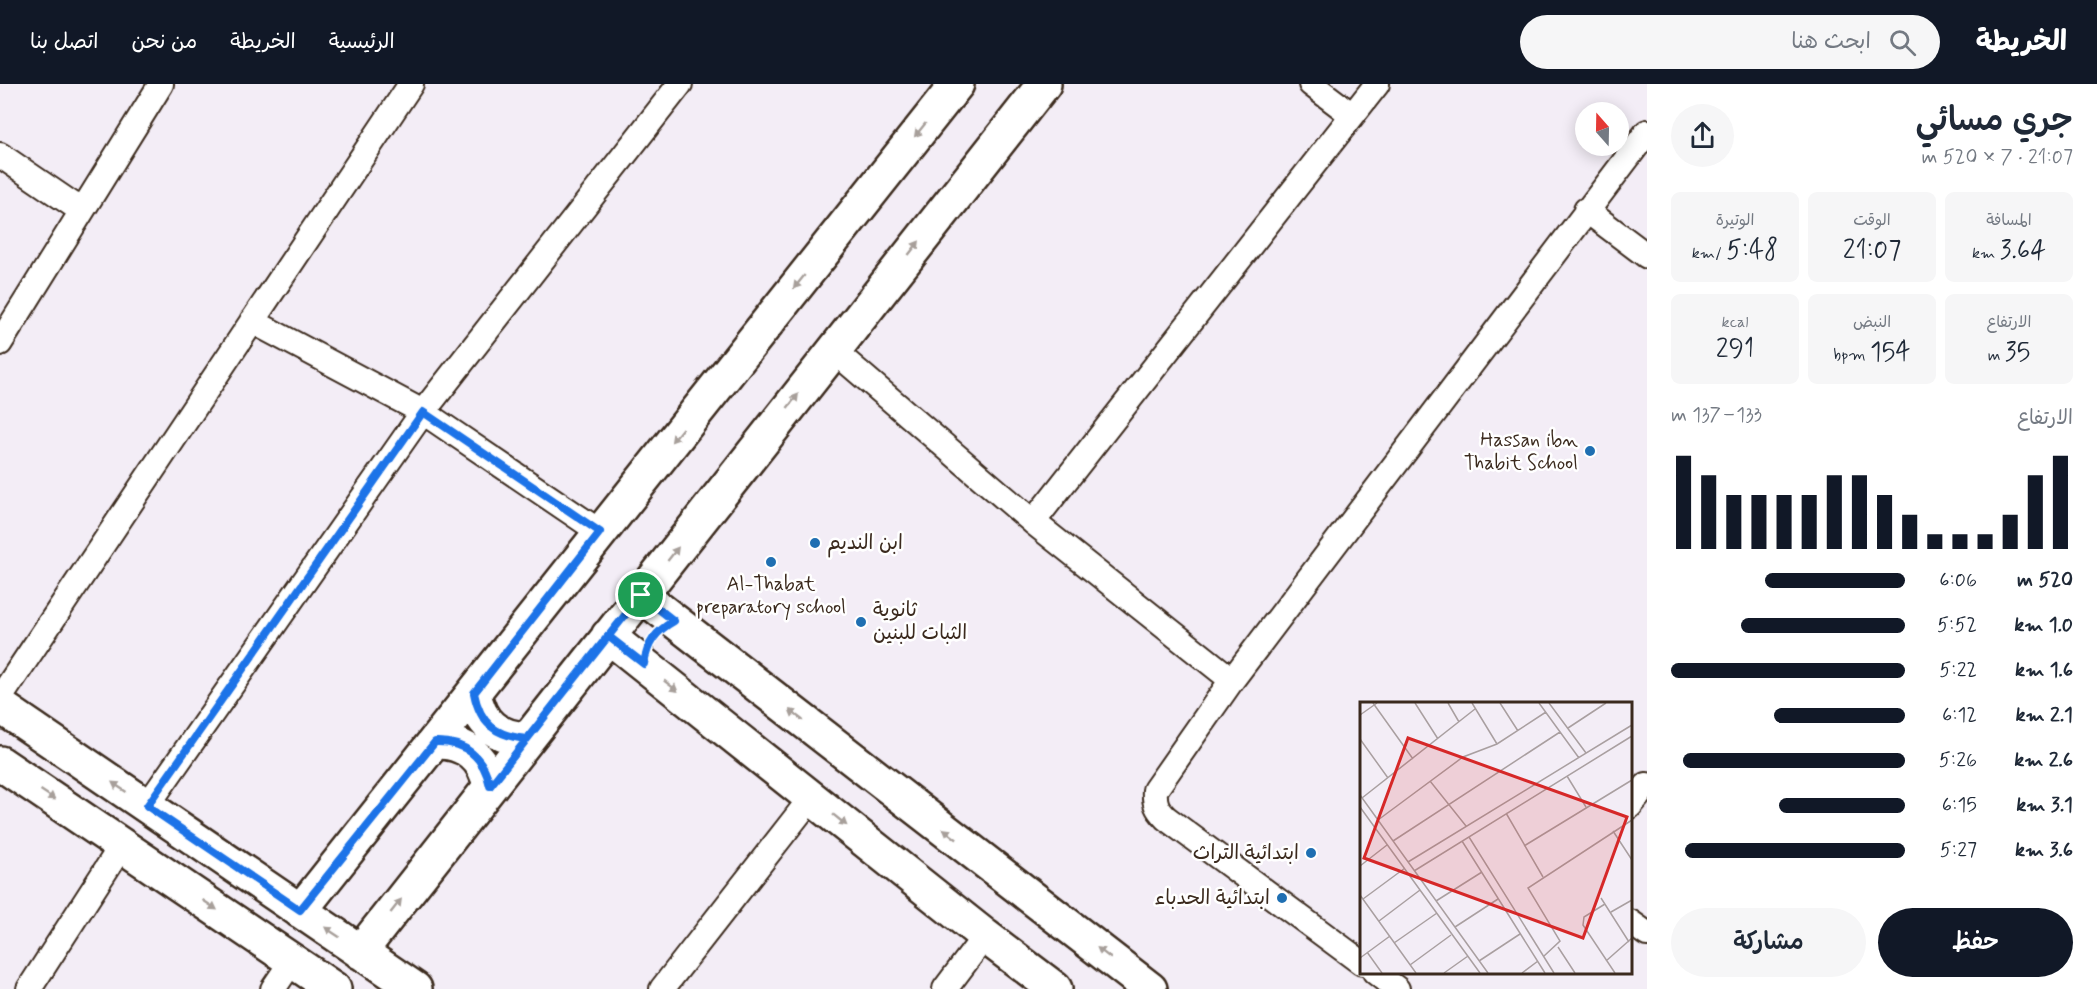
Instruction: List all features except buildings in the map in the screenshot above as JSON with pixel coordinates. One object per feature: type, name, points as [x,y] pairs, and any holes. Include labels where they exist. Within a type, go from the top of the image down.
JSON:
[{"type":"main road","points":[[300,910],[957,84]]},
{"type":"main road","points":[[360,952],[1044,84]]},
{"type":"main road","points":[[641,595],[1150,989]]},
{"type":"main road","points":[[644,664],[649,643],[656,634],[674,621]]},
{"type":"main road","points":[[608,636],[1055,989]]},
{"type":"main road","points":[[474,693],[476,706],[491,727],[501,734],[527,739]]},
{"type":"main road","points":[[0,706],[415,989]]},
{"type":"main road","points":[[435,742],[457,744],[468,749],[483,764],[490,786]]},
{"type":"main road","points":[[0,763],[334,989]]},
{"type":"street","points":[[0,343],[161,84]]},
{"type":"street","points":[[0,698],[411,84]]},
{"type":"street","points":[[147,806],[423,412],[680,84]]},
{"type":"street","points":[[1311,84],[1352,116]]},
{"type":"street","points":[[1034,522],[1377,84]]},
{"type":"street","points":[[1360,962],[1158,811],[1154,801],[1155,790],[1232,680],[1647,132]]},
{"type":"street","points":[[0,155],[82,211]]},
{"type":"street","points":[[1586,210],[1647,256]]},
{"type":"street","points":[[252,321],[423,412],[600,532]]},
{"type":"street","points":[[834,350],[1034,522],[1232,680]]},
{"type":"street","points":[[1632,804],[1647,785]]},
{"type":"street","points":[[662,989],[812,797]]},
{"type":"street","points":[[29,989],[122,845]]},
{"type":"street","points":[[1632,923],[1647,934]]},
{"type":"street","points":[[945,989],[985,936]]},
{"type":"street","points":[[273,989],[292,961]]},
{"type":"street","points":[[1378,974],[1397,989]]},
{"type":"place","name":"Hassan ibn Thabit School","points":[[1590,451]]},
{"type":"place","name":"ابن النديم","points":[[815,543]]},
{"type":"place","name":"Al-Thabat preparatory school","points":[[771,562]]},
{"type":"place","name":"ثانوية الثبات للبنين","points":[[861,622]]},
{"type":"place","name":"ابتدائية التراث","points":[[1311,853]]},
{"type":"place","name":"ابتدائية الحدباء","points":[[1282,898]]},
{"type":"route","points":[[641,595],[527,739],[501,734],[491,727],[476,706],[474,693],[600,532],[423,412],[147,806],[300,910],[435,742],[457,744],[468,749],[483,764],[490,786],[527,739],[608,636],[644,664],[649,643],[664,626],[674,621],[641,595]]}]
